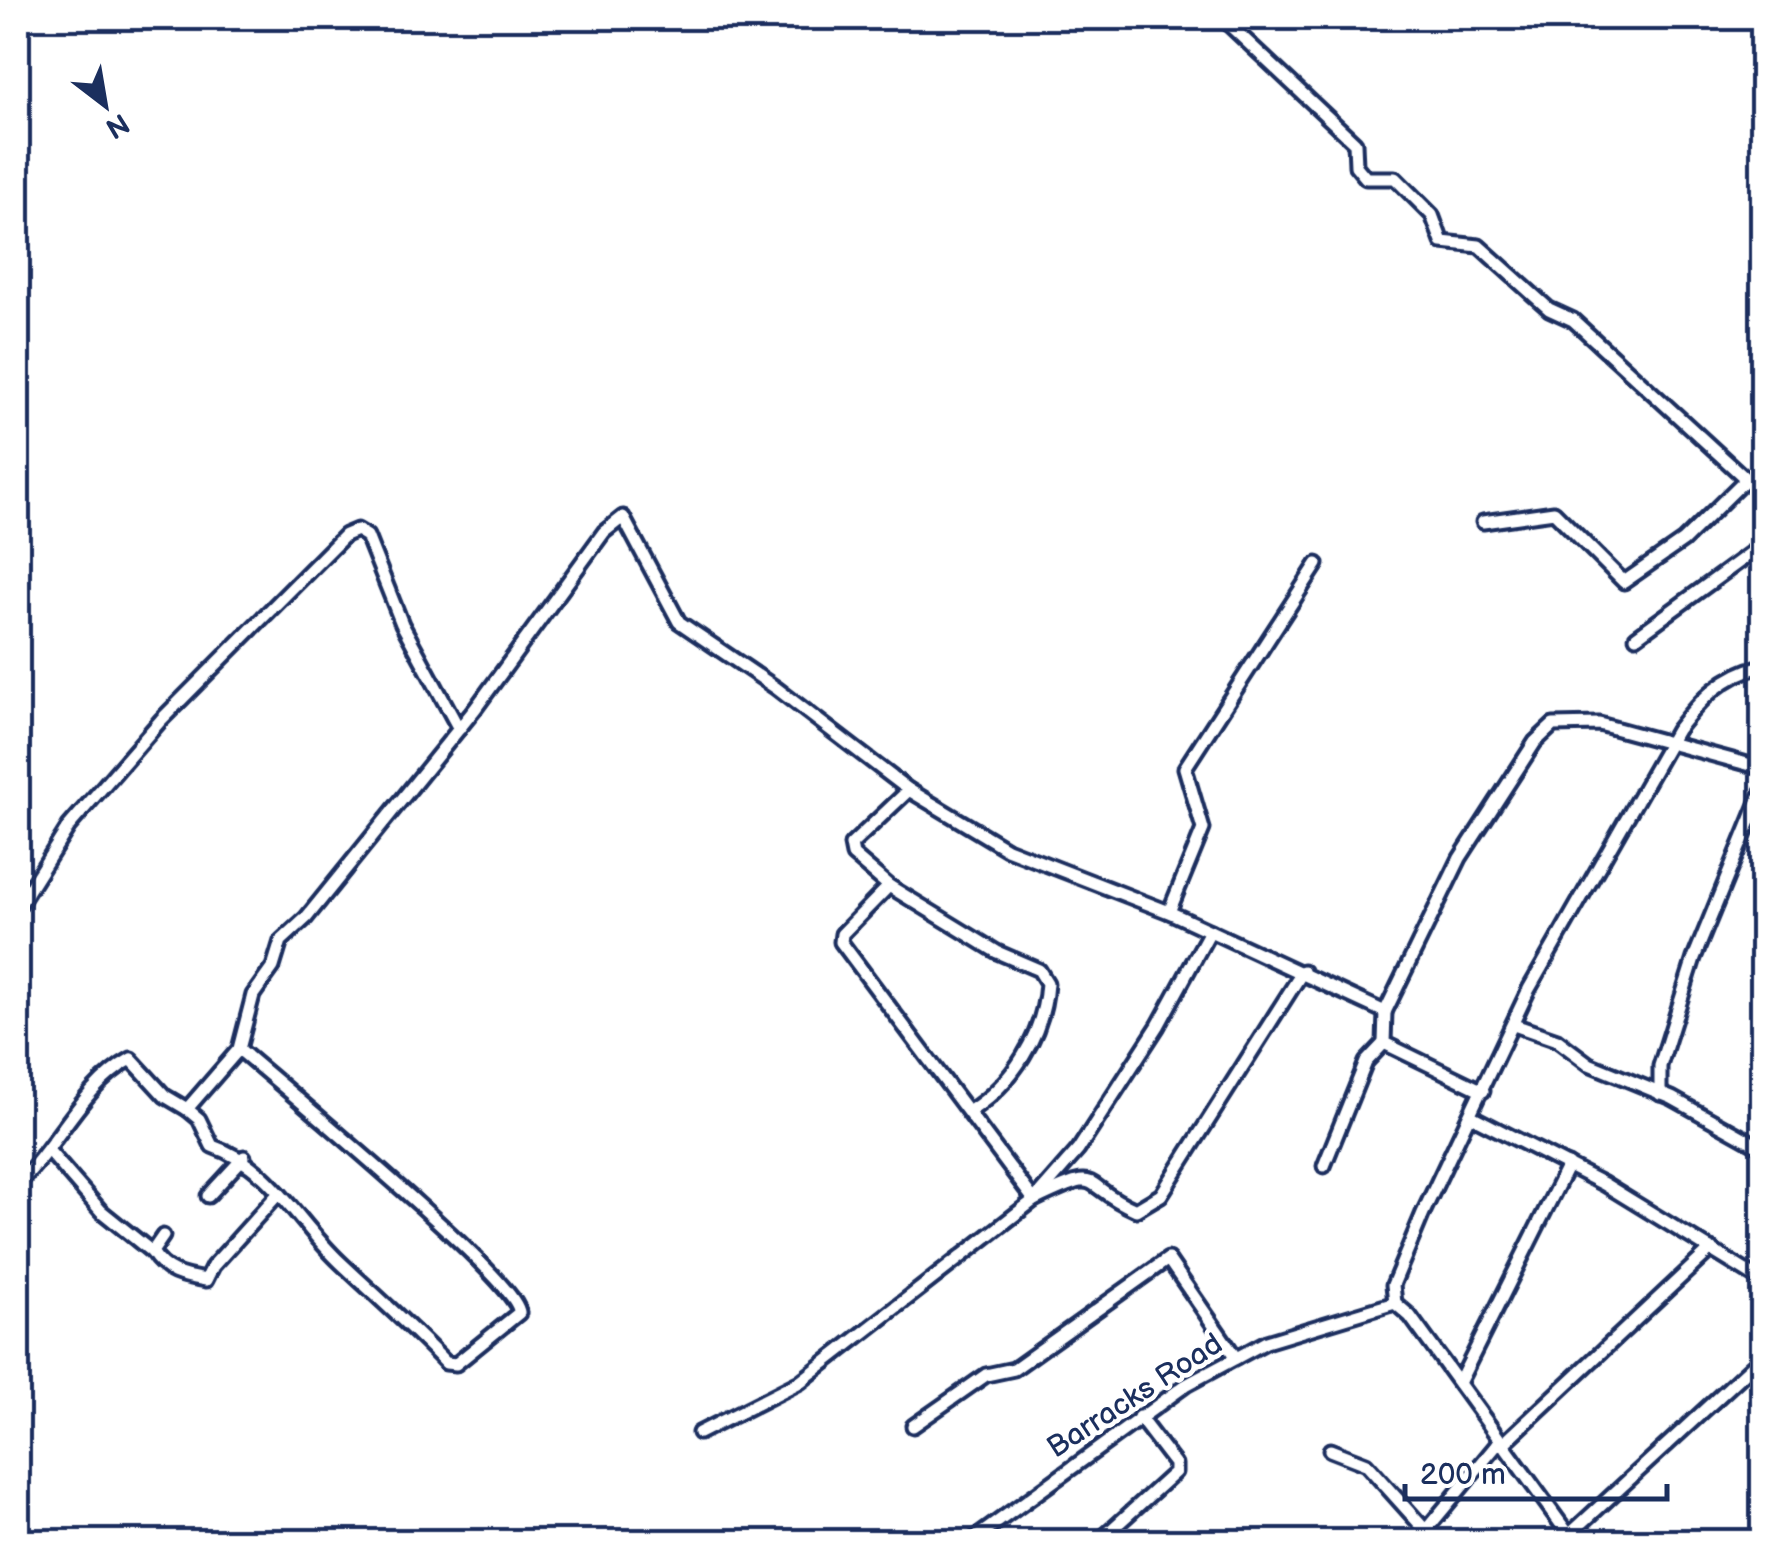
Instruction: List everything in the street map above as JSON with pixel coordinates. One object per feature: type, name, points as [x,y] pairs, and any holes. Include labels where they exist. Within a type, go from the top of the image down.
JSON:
[{"type":"street","points":[[1222,18],[1355,143],[1356,166],[1366,178],[1394,178],[1432,215],[1435,234],[1442,242],[1479,246],[1549,310],[1573,320],[1746,479],[1762,483]]},
{"type":"street","points":[[1483,522],[1554,512],[1624,582],[1683,542],[1746,479]]},
{"type":"street","points":[[186,1110],[239,1049],[248,1006],[272,967],[281,941],[306,918],[459,729],[604,532],[623,517],[669,607],[685,628],[776,688],[908,790],[1007,849],[1170,912],[1385,1012]]},
{"type":"street","points":[[18,908],[69,826],[161,720],[345,536],[357,530],[367,536],[402,624],[459,729]]},
{"type":"street","points":[[1636,637],[1762,545]]},
{"type":"street","points":[[1170,912],[1203,829],[1185,768],[1317,564]]},
{"type":"street","points":[[1762,666],[1736,672],[1701,698],[1671,742],[1529,989],[1393,1285],[1394,1303],[1410,1316],[1460,1382],[1572,1539],[1762,1357]]},
{"type":"street","points":[[1324,1166],[1366,1062],[1384,1043],[1385,1012],[1460,858],[1544,731],[1563,722],[1599,724],[1762,768]]},
{"type":"street","points":[[1660,1094],[1660,1066],[1694,958],[1762,792],[1753,770],[1743,762]]},
{"type":"street","points":[[908,790],[851,846],[853,856],[889,886],[998,952],[1039,970],[1047,984],[1023,1059],[997,1093],[970,1111]]},
{"type":"street","points":[[889,886],[842,934],[841,942],[1034,1200]]},
{"type":"street","points":[[699,1433],[800,1382],[1034,1200],[1078,1150],[1158,1026],[1210,931]]},
{"type":"street","points":[[1034,1200],[1080,1178],[1094,1182],[1136,1210],[1161,1195],[1302,971]]},
{"type":"street","points":[[1514,1025],[1557,1040],[1589,1064],[1660,1094],[1762,1146]]},
{"type":"street","points":[[1384,1043],[1483,1091]]},
{"type":"street","points":[[18,1184],[113,1069],[131,1058],[165,1096],[198,1119],[212,1146],[244,1157],[385,1308],[404,1319],[450,1366],[519,1312],[517,1300],[468,1248],[239,1049]]},
{"type":"street","points":[[1471,1116],[1568,1164],[1762,1280]]},
{"type":"street","points":[[48,1150],[101,1211],[176,1275],[206,1280],[222,1254],[279,1193]]},
{"type":"street","points":[[208,1196],[244,1157]]},
{"type":"street","points":[[1460,1382],[1568,1164]]},
{"type":"street","points":[[152,1252],[163,1236]]},
{"type":"street","points":[[1416,1542],[1431,1536],[1501,1443],[1711,1249]]},
{"type":"street","points":[[912,1426],[986,1376],[1014,1369],[1168,1259],[1236,1358]]},
{"type":"street","name":"Barracks Road","points":[[974,1539],[1138,1416],[1236,1358],[1266,1342],[1394,1303]]},
{"type":"street","points":[[1098,1542],[1175,1472],[1172,1458],[1138,1416]]},
{"type":"street","points":[[1330,1450],[1366,1464],[1431,1536]]},
{"type":"street","points":[[1117,1527],[1127,1542]]}]
